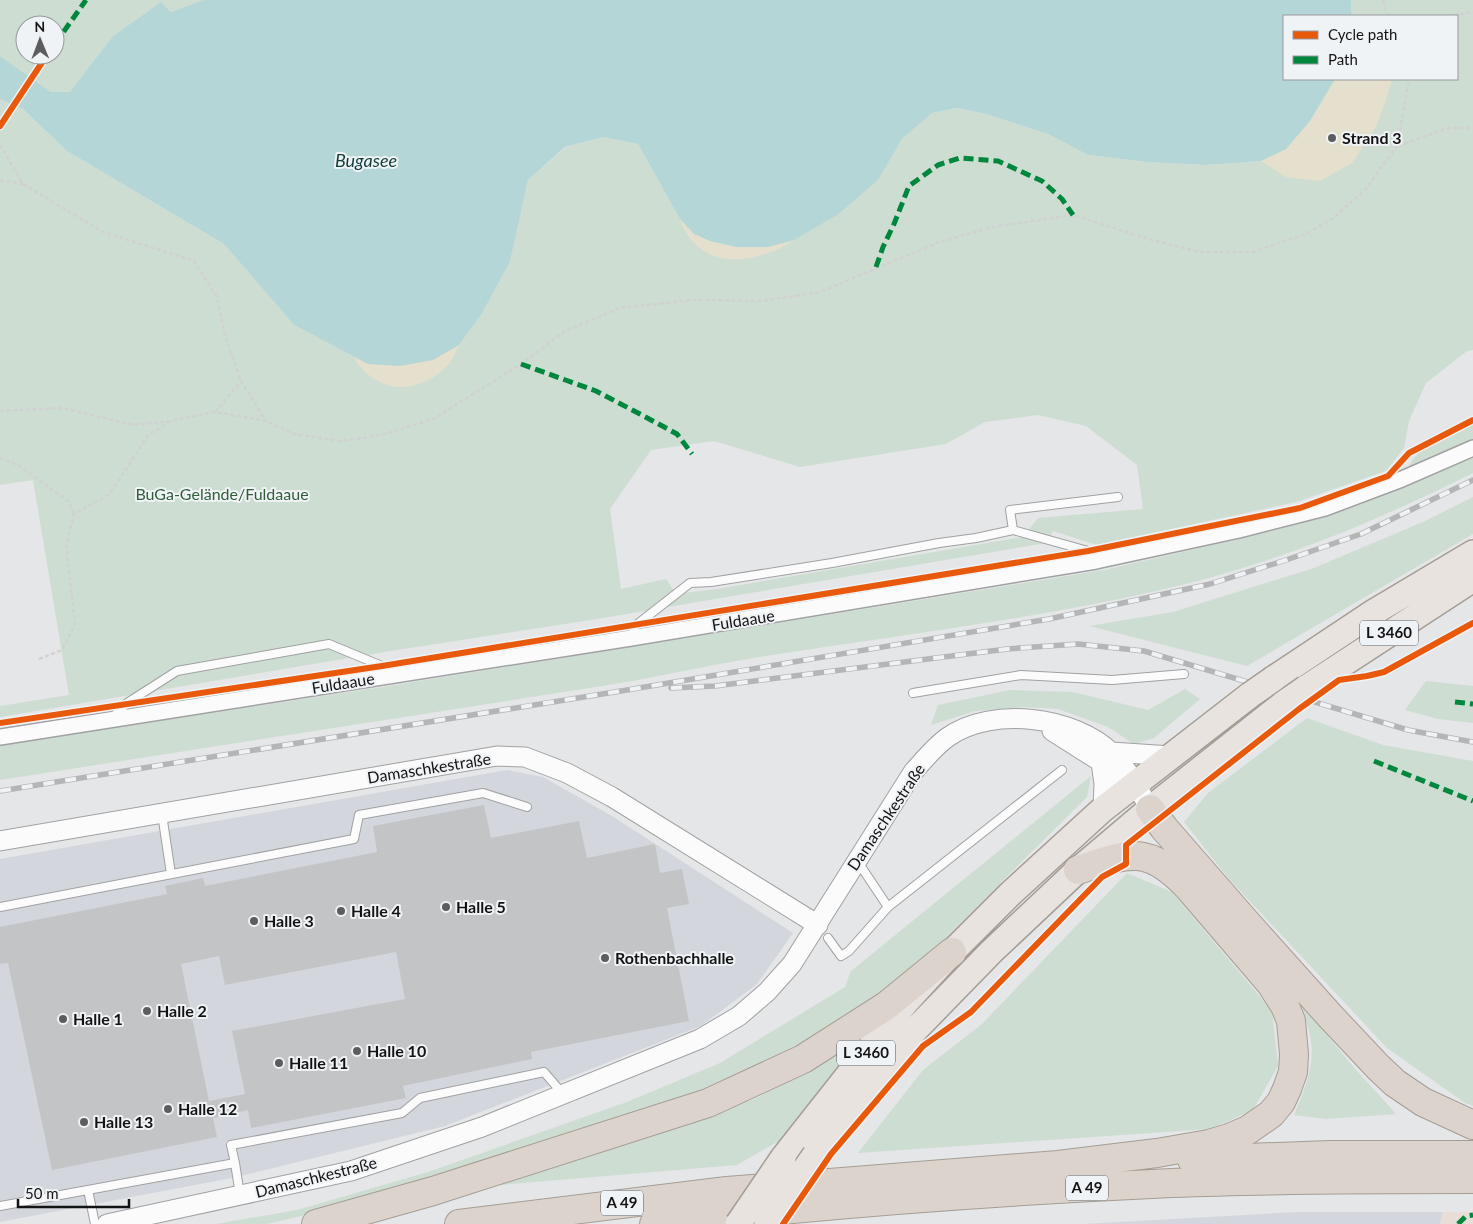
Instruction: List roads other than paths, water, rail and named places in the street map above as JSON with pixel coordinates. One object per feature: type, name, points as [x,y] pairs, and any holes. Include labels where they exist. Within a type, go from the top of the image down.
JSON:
[{"type":"highway","points":[[1150,809],[1164,828],[1245,921],[1394,1083],[1423,1102],[1473,1125]]},
{"type":"highway","points":[[1058,1165],[1157,1153],[1209,1144],[1229,1138],[1248,1130],[1271,1114],[1281,1102],[1293,1072],[1294,1054],[1291,1021],[1285,1006],[1271,984],[1174,873],[1159,862],[1138,856],[1120,856],[1078,870]]},
{"type":"highway","points":[[316,1224],[433,1191],[708,1104],[803,1059],[886,1006],[952,952]]},
{"type":"highway","name":"A 49","points":[[459,1224],[727,1191],[1058,1165],[1330,1155],[1473,1155]]},
{"type":"highway","name":"A 49","points":[[654,1224],[841,1205],[1173,1183],[1330,1179],[1473,1179]]},
{"type":"main road","name":"L 3460","points":[[738,1224],[783,1158],[906,1002],[952,952],[1010,894],[1103,809],[1250,695],[1374,612],[1473,553]]},
{"type":"main road","name":"L 3460","points":[[767,1224],[815,1155],[916,1029],[992,952],[1078,870],[1150,809],[1283,704],[1473,579]]},
{"type":"street","name":"Fuldaaue","points":[[0,737],[631,638],[1096,561],[1239,530],[1325,508],[1402,479],[1473,448]]},
{"type":"street","name":"Damaschkestraße","points":[[107,1224],[351,1171],[482,1127],[700,1039],[740,1016],[767,992],[823,931],[856,861],[913,772],[948,737],[968,727],[1002,718],[1031,719],[1064,738],[1106,757],[1150,809]]},
{"type":"street","name":"Damaschkestraße","points":[[0,841],[497,756],[525,757],[567,773],[612,797],[823,931]]},
{"type":"street","name":"Damaschkestraße","points":[[1106,757],[1171,756]]},
{"type":"street","points":[[1103,809],[1106,757]]},
{"type":"lane","points":[[1013,530],[1010,510],[1118,497]]},
{"type":"lane","points":[[631,638],[636,626],[690,583],[711,582],[832,563],[1013,530],[1088,551],[1096,561]]},
{"type":"lane","points":[[110,721],[127,703],[177,671],[329,644],[382,666],[387,676]]},
{"type":"lane","points":[[913,693],[1021,675],[1112,680],[1184,674]]},
{"type":"lane","points":[[823,931],[841,956],[849,952],[888,907],[1062,770]]},
{"type":"lane","points":[[0,907],[354,839],[359,815],[483,793],[527,807]]},
{"type":"lane","points":[[162,812],[171,874]]},
{"type":"lane","points":[[856,861],[888,907]]},
{"type":"lane","points":[[240,1195],[231,1144],[402,1113],[420,1098],[544,1072],[563,1094]]},
{"type":"lane","points":[[0,1206],[235,1164]]},
{"type":"lane","points":[[88,1190],[95,1224]]},
{"type":"water","name":"Bugasee","points":[[203,0],[1351,0],[1351,15],[1283,15],[1283,80],[1334,80],[1310,121],[1286,149],[1261,161],[1205,165],[1147,162],[1088,155],[1048,134],[986,114],[957,108],[932,113],[902,139],[878,180],[837,215],[794,240],[768,247],[736,247],[710,241],[694,234],[680,219],[638,144],[603,137],[565,147],[528,180],[510,262],[481,315],[459,345],[433,360],[400,366],[368,364],[294,325],[224,244],[67,151],[23,109],[0,99],[0,56],[51,92],[70,92],[113,36],[161,2],[171,12]]},
{"type":"railway","points":[[0,791],[621,691],[1049,619],[1210,584],[1286,560],[1361,534],[1473,480]]},
{"type":"railway","points":[[671,688],[715,686],[1007,649],[1078,644],[1144,651],[1408,730],[1473,742]]},
{"type":"place","name":"Strand 3","points":[[1332,138]]},
{"type":"place","name":"Halle 5","points":[[446,907]]},
{"type":"place","name":"Halle 4","points":[[341,911]]},
{"type":"place","name":"Halle 3","points":[[254,921]]},
{"type":"place","name":"Rothenbachhalle","points":[[605,958]]},
{"type":"place","name":"Halle 2","points":[[147,1011]]},
{"type":"place","name":"Halle 1","points":[[63,1019]]},
{"type":"place","name":"Halle 10","points":[[357,1051]]},
{"type":"place","name":"Halle 11","points":[[279,1063]]},
{"type":"place","name":"Halle 12","points":[[168,1109]]},
{"type":"place","name":"Halle 13","points":[[84,1122]]},
{"type":"park label","name":"BuGa-Gelände/Fuldaaue","points":[[222,494]]}]
